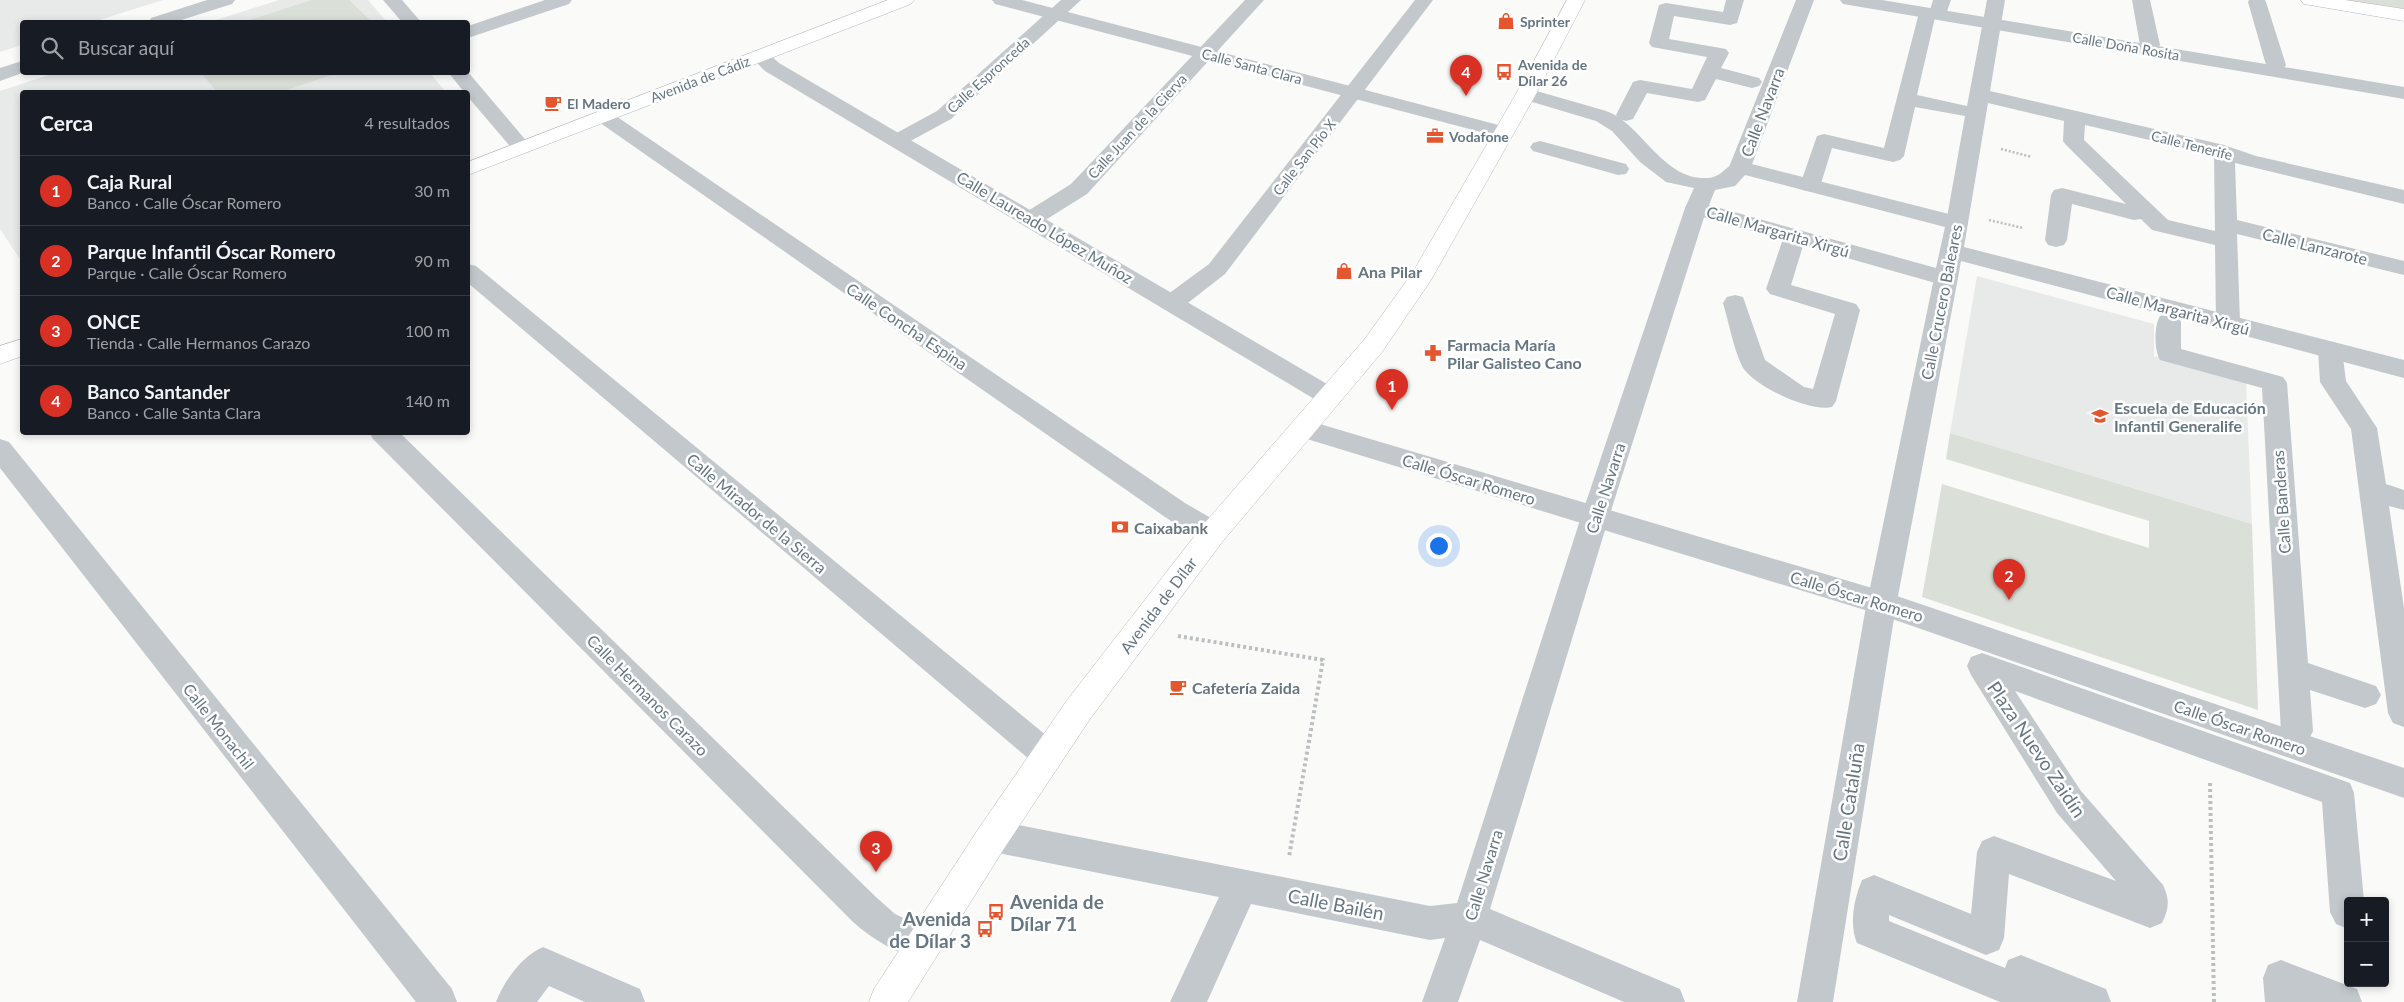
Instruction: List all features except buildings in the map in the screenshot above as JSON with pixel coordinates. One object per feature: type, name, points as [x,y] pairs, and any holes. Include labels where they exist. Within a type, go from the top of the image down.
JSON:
[{"type":"main road","name":"Avenida de Cádiz","points":[[470,168],[905,0]]},
{"type":"main road","name":"Avenida de Dílar","points":[[887,1002],[993,836],[1079,709],[1213,533],[1372,346],[1423,275],[1526,94],[1576,0]]},
{"type":"main road","points":[[2310,0],[2404,17]]},
{"type":"main road","points":[[0,356],[20,348]]},
{"type":"street","points":[[164,20],[226,0]]},
{"type":"street","points":[[392,0],[410,20]]},
{"type":"street","points":[[470,31],[563,0]]},
{"type":"street","name":"Calle Santa Clara","points":[[1001,0],[1504,132]]},
{"type":"street","name":"Calle Espronceda","points":[[898,140],[944,115],[1072,0]]},
{"type":"street","name":"Calle Juan de la Cierva","points":[[1031,219],[1079,189],[1255,0]]},
{"type":"street","name":"Calle San Pío X","points":[[1172,303],[1217,270],[1424,0]]},
{"type":"street","points":[[1526,94],[1623,121],[1640,86],[1698,96],[1718,53],[1659,43],[1666,9],[1730,19],[1735,0]]},
{"type":"street","name":"Calle Navarra","points":[[1440,1002],[1470,918],[1595,518],[1701,197],[1727,181],[1740,167],[1805,0]]},
{"type":"street","name":"Calle Doña Rosita","points":[[1849,0],[1936,8],[1992,23],[2404,93]]},
{"type":"street","name":"Calle Crucero Baleares","points":[[1882,602],[1952,251],[1996,0]]},
{"type":"street","points":[[2140,0],[2150,45]]},
{"type":"street","points":[[2257,2],[2276,65]]},
{"type":"street","points":[[1810,185],[1824,140],[1893,156],[1907,98],[1936,8]]},
{"type":"street","name":"Calle Laureado López Muñoz","points":[[760,56],[772,67],[1330,397]]},
{"type":"street","points":[[0,75],[20,68]]},
{"type":"street","points":[[1710,71],[1752,82]]},
{"type":"street","points":[[460,75],[522,148]]},
{"type":"street","name":"Calle Tenerife","points":[[1979,94],[2224,151],[2248,161],[2404,198]]},
{"type":"street","points":[[1907,98],[1962,111]]},
{"type":"street","name":"Calle Concha Espina","points":[[603,116],[1174,510],[1213,533]]},
{"type":"street","name":"Calle Lanzarote","points":[[2075,117],[2073,141],[2160,225],[2226,233],[2404,268]]},
{"type":"street","name":"Calle Margarita Xirgú","points":[[1623,121],[1647,158],[1701,197],[1795,236],[1946,278]]},
{"type":"street","points":[[1540,146],[1618,169]]},
{"type":"street","points":[[2224,151],[2228,323]]},
{"type":"street","points":[[1740,167],[1957,223]]},
{"type":"street","points":[[2056,240],[2062,195],[2134,213],[2146,211]]},
{"type":"street","points":[[1735,303],[1754,365],[1794,393],[1823,401],[1848,310],[1778,289],[1795,236]]},
{"type":"street","name":"Calle Margarita Xirgú","points":[[1952,251],[2404,369]]},
{"type":"street","name":"Calle Mirador de la Sierra","points":[[470,273],[1047,755]]},
{"type":"street","name":"Calle Banderas","points":[[2169,322],[2169,354],[2274,383],[2297,732]]},
{"type":"street","points":[[2330,350],[2333,382],[2364,428],[2404,713]]},
{"type":"street","name":"Calle Óscar Romero","points":[[1303,428],[1595,518],[1882,602],[2404,783]]},
{"type":"street","name":"Calle Hermanos Carazo","points":[[385,435],[865,910],[883,926],[922,945]]},
{"type":"street","name":"Calle Monachil","points":[[0,449],[440,1002]]},
{"type":"street","points":[[2373,491],[2404,500]]},
{"type":"street","name":"Calle Cataluña","points":[[1815,1002],[1882,602]]},
{"type":"street","name":"Plaza Nuevo Zaidín","points":[[2044,1002],[1870,931],[1869,912],[1874,892],[1986,938],[1994,852],[2150,912],[2151,897],[2068,802],[1982,666],[2338,793],[2347,897]]},
{"type":"street","points":[[2293,671],[2365,695]]},
{"type":"street","name":"Calle Bailén","points":[[993,836],[1430,923],[1470,918]]},
{"type":"street","points":[[1188,1002],[1231,913],[1240,885]]},
{"type":"street","points":[[1869,912],[2093,1002]]},
{"type":"street","points":[[1470,918],[1667,1002]]},
{"type":"street","points":[[514,1002],[543,965],[627,1002]]},
{"type":"street","points":[[2283,1002],[2281,978],[2344,1002]]},
{"type":"street","points":[[2354,987],[2356,1002]]},
{"type":"path","points":[[1993,147],[2032,157]]},
{"type":"path","points":[[1981,218],[2023,228]]},
{"type":"path","points":[[1173,635],[1323,660],[1288,862]]},
{"type":"path","points":[[2209,747],[2214,1002]]},
{"type":"shaded area","points":[[0,0],[163,0],[99,20],[20,20],[20,46],[0,52]]},
{"type":"shaded area","points":[[279,0],[368,0],[385,20],[216,20]]},
{"type":"shaded area","points":[[312,0],[349,0],[370,20],[250,20]]},
{"type":"shaded area","points":[[2341,0],[2404,0],[2404,10]]},
{"type":"shaded area","points":[[49,75],[432,75],[444,90],[20,90],[20,259],[0,229],[0,91]]},
{"type":"shaded area","points":[[203,75],[331,75],[287,90],[215,90]]},
{"type":"shaded area","name":"Escuela de Educación Infantil Generalife","points":[[1977,276],[2154,324],[2154,356],[2246,382],[2252,524],[1950,433]]},
{"type":"shaded area","points":[[1950,433],[2252,524],[2258,710],[1922,597],[1942,484],[2149,548],[2149,521],[1946,459]]},
{"type":"place","name":"Sprinter","points":[[1506,21]]},
{"type":"place","name":"Avenida de Dílar 26","points":[[1504,72]]},
{"type":"place","name":"Banco Santander","points":[[1466,96]]},
{"type":"place","name":"El Madero","points":[[553,103]]},
{"type":"place","name":"Vodafone","points":[[1435,136]]},
{"type":"place","name":"Ana Pilar","points":[[1344,271]]},
{"type":"place","name":"Farmacia María Pilar Galisteo Cano","points":[[1433,353]]},
{"type":"place","name":"Caja Rural","points":[[1392,410]]},
{"type":"place","name":"Escuela de Educación Infantil Generalife","points":[[2100,416]]},
{"type":"place","name":"Caixabank","points":[[1120,527]]},
{"type":"place","name":"Parque Infantil Óscar Romero","points":[[2009,600]]},
{"type":"place","name":"Cafetería Zaida","points":[[1178,687]]},
{"type":"place","name":"ONCE","points":[[876,872]]},
{"type":"place","name":"Avenida de Dílar 71","points":[[996,912]]},
{"type":"place","name":"Avenida de Dílar 3","points":[[985,929]]}]
